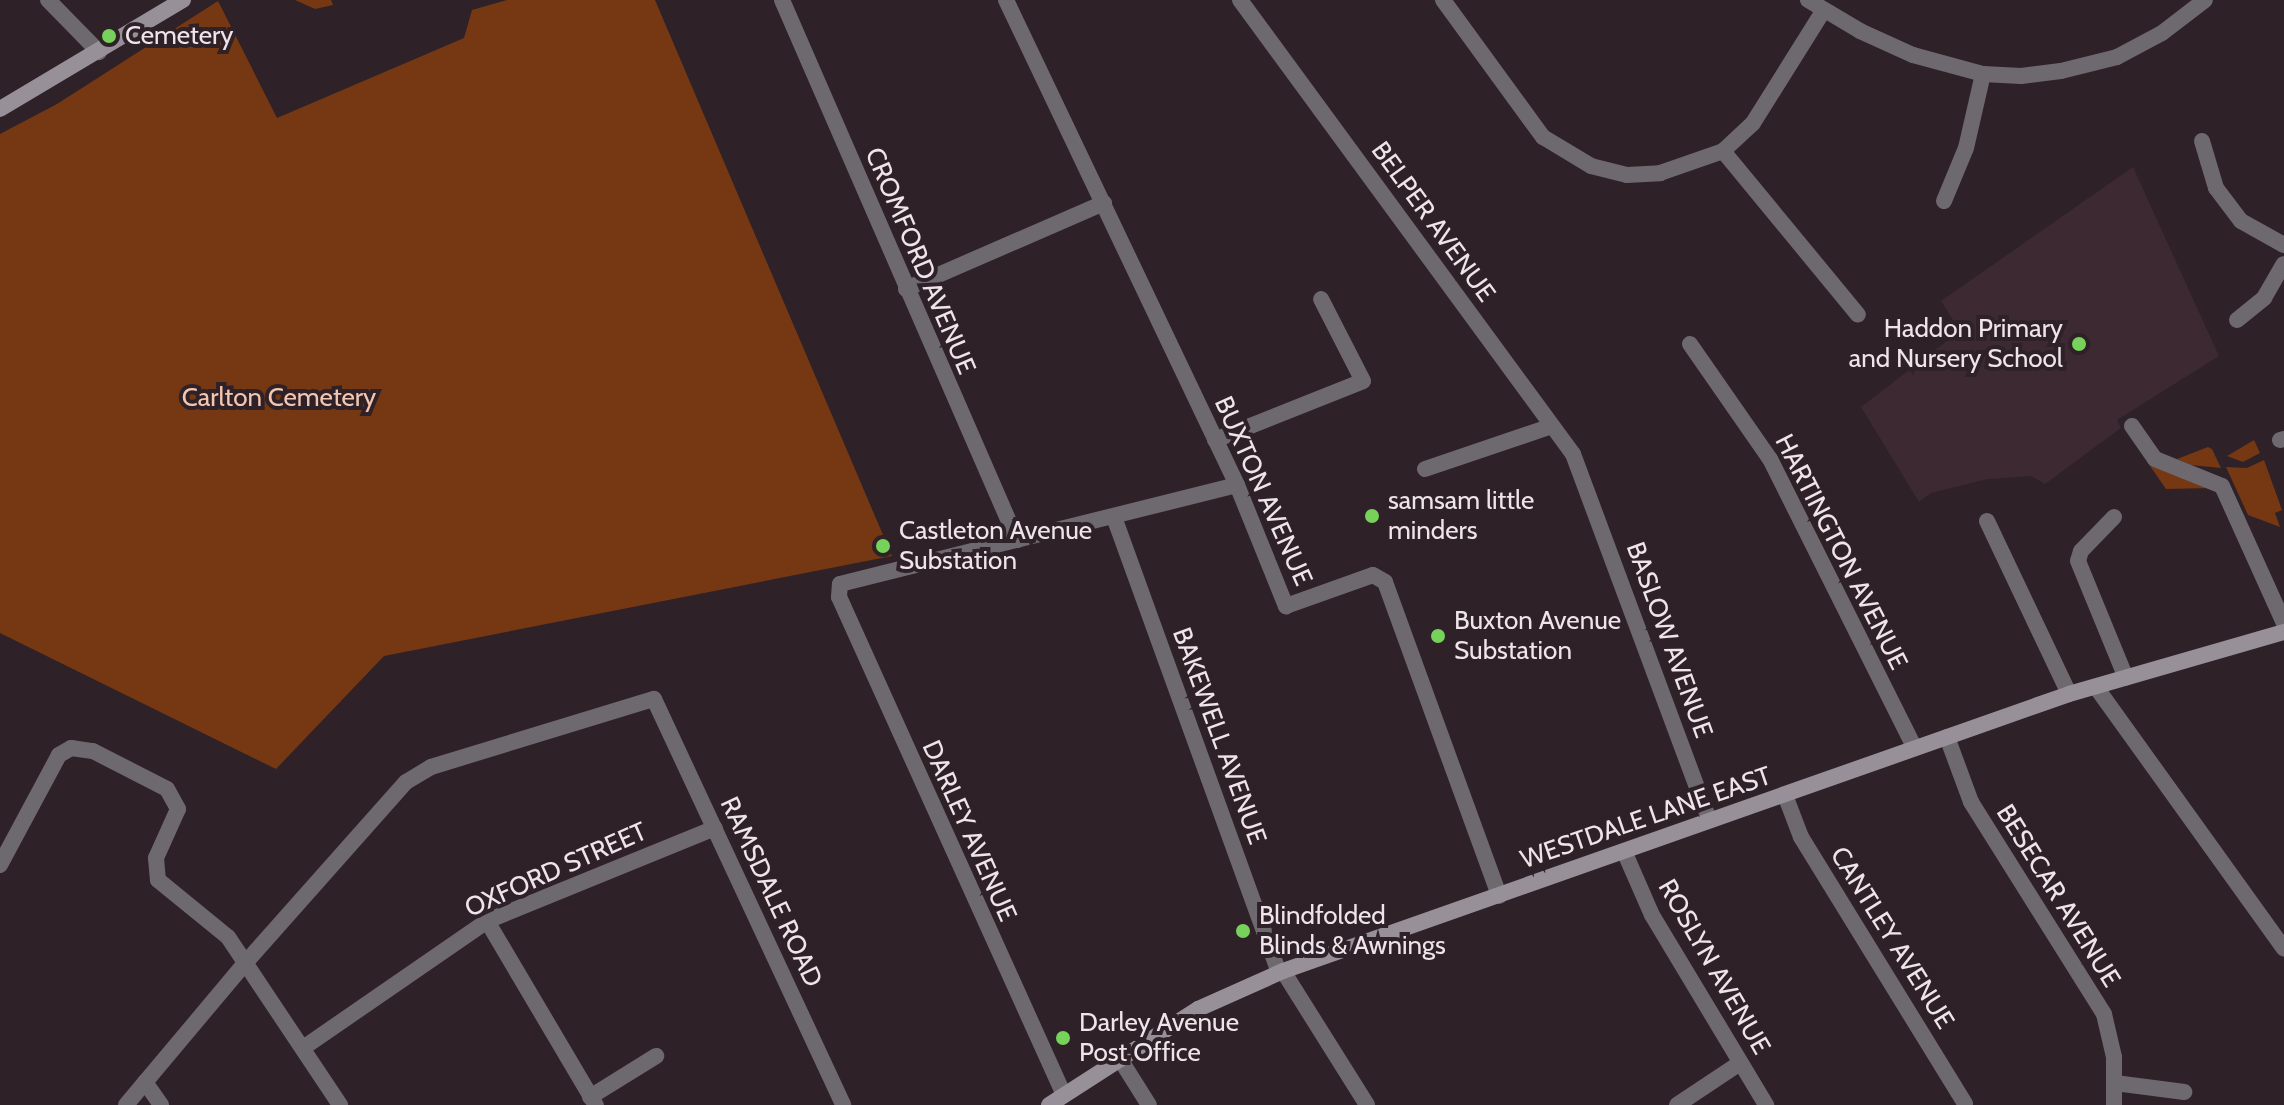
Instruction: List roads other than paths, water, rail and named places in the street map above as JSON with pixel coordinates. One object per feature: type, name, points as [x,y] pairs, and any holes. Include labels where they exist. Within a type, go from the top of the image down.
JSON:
[{"type":"street","points":[[48,0],[99,52]]},
{"type":"street","points":[[0,109],[183,0]]},
{"type":"street","name":"CROMFORD AVENUE","points":[[782,0],[1017,540]]},
{"type":"street","name":"BUXTON AVENUE","points":[[1006,0],[1237,485],[1286,606],[1373,575],[1385,582],[1499,896]]},
{"type":"street","name":"BELPER AVENUE","points":[[1240,0],[1552,426],[1583,475]]},
{"type":"street","points":[[1443,0],[1528,118],[1564,153],[1591,166],[1627,175],[1660,173],[1723,151],[1753,123],[1824,10]]},
{"type":"street","points":[[1808,0],[1913,55],[1983,74],[2021,76],[2061,71],[2117,57],[2162,33],[2205,0]]},
{"type":"street","points":[[1944,201],[1966,148],[1983,74]]},
{"type":"street","points":[[2202,141],[2216,188],[2241,221],[2284,245]]},
{"type":"street","points":[[1723,151],[1858,315]]},
{"type":"street","points":[[906,289],[1104,203]]},
{"type":"street","points":[[2237,320],[2264,298],[2284,264]]},
{"type":"street","points":[[1215,440],[1363,381],[1321,299]]},
{"type":"street","name":"HARTINGTON AVENUE","points":[[1690,344],[1770,459],[1915,748]]},
{"type":"street","points":[[1425,469],[1552,426]]},
{"type":"street","points":[[2132,426],[2155,459],[2222,486],[2284,623]]},
{"type":"street","name":"BASLOW AVENUE","points":[[1583,475],[1709,820]]},
{"type":"street","points":[[1017,540],[1237,485]]},
{"type":"street","name":"BAKEWELL AVENUE","points":[[1114,517],[1281,972],[1367,1105]]},
{"type":"street","points":[[2114,517],[2081,551],[2078,561],[2126,678]]},
{"type":"street","points":[[1987,521],[2069,694]]},
{"type":"street","name":"DARLEY AVENUE","points":[[1017,540],[840,584],[839,597],[1064,1095]]},
{"type":"street","name":"WESTDALE LANE EAST","points":[[1049,1105],[1198,1009],[1281,972],[2069,694],[2284,632]]},
{"type":"street","points":[[2096,687],[2284,949]]},
{"type":"street","name":"RAMSDALE ROAD","points":[[247,961],[406,782],[431,767],[654,699],[843,1105]]},
{"type":"street","name":"BESECAR AVENUE","points":[[1947,737],[1971,802],[2104,1014],[2112,1039],[2114,1105]]},
{"type":"street","points":[[0,865],[59,755],[80,746],[167,789],[178,809],[176,820],[156,858],[155,870],[165,886],[228,937],[247,961],[340,1105]]},
{"type":"street","name":"CANTLEY AVENUE","points":[[1785,795],[1801,837],[1965,1104]]},
{"type":"street","name":"OXFORD STREET","points":[[303,1048],[487,921],[715,828]]},
{"type":"street","name":"ROSLYN AVENUE","points":[[1624,851],[1652,915],[1766,1105]]},
{"type":"street","points":[[487,921],[593,1101],[656,1056]]},
{"type":"street","points":[[126,1105],[247,961]]},
{"type":"street","points":[[1120,1059],[1149,1105]]},
{"type":"street","points":[[1677,1105],[1740,1063]]},
{"type":"street","points":[[145,1082],[161,1105]]},
{"type":"street","points":[[2115,1083],[2184,1092]]},
{"type":"place","name":"Cemetery","points":[[109,36]]},
{"type":"place","name":"Haddon Primary and Nursery School","points":[[2079,344]]},
{"type":"place","name":"samsam little minders","points":[[1372,516]]},
{"type":"place","name":"Castleton Avenue Substation","points":[[883,546]]},
{"type":"place","name":"Buxton Avenue Substation","points":[[1438,636]]},
{"type":"place","name":"Blindfolded Blinds & Awnings","points":[[1243,931]]},
{"type":"place","name":"Darley Avenue Post Office","points":[[1063,1038]]},
{"type":"park label","name":"Carlton Cemetery","points":[[279,398]]}]
